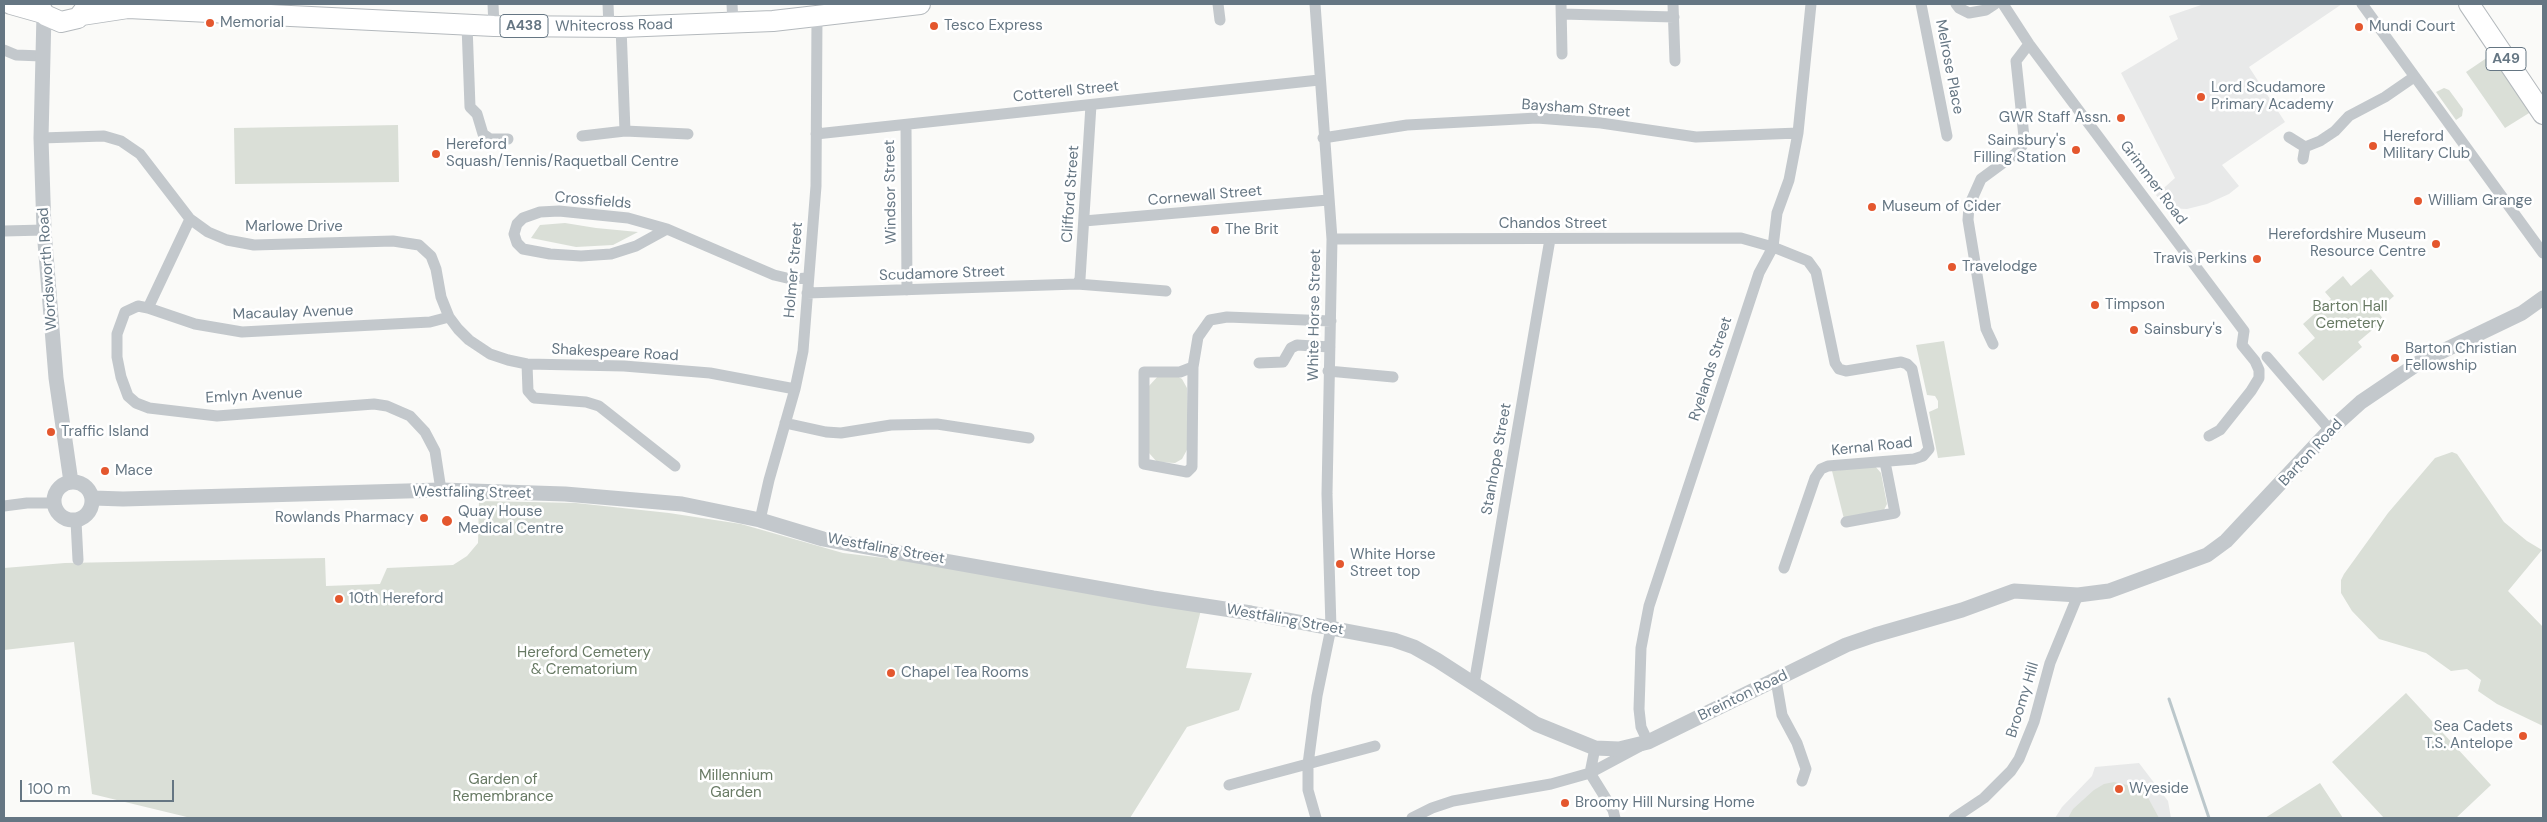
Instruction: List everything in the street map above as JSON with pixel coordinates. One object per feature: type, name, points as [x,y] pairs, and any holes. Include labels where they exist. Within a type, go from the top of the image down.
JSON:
[{"type":"highway","name":"A438","points":[[11,4],[41,10],[56,21],[79,14]]},
{"type":"highway","name":"Whitecross Road","points":[[79,14],[123,6],[316,10],[467,25],[615,27],[732,14],[817,16],[854,8],[920,4]]},
{"type":"highway","name":"A49","points":[[2470,4],[2543,114]]},
{"type":"highway","name":"A49","points":[[2484,4],[2543,90]]},
{"type":"street","points":[[493,4],[494,26]]},
{"type":"street","points":[[608,4],[615,27],[626,131]]},
{"type":"street","points":[[1218,4],[1220,20]]},
{"type":"street","name":"White Horse Street","points":[[1315,4],[1323,138],[1332,239],[1327,494],[1331,628],[1317,696],[1308,764],[1308,790],[1316,818]]},
{"type":"street","points":[[1673,4],[1675,61]]},
{"type":"street","name":"Ryelands Street","points":[[1648,742],[1641,727],[1639,709],[1642,648],[1649,606],[1759,273],[1774,247],[1777,213],[1789,180],[1798,133],[1811,4]]},
{"type":"street","name":"Melrose Place","points":[[1921,4],[1948,136]]},
{"type":"street","name":"Melrose Place","points":[[1956,4],[1959,8],[1969,13],[1986,10],[1994,4]]},
{"type":"street","name":"Grimmer Road","points":[[2003,4],[2029,44],[2244,331],[2242,345],[2260,370],[2259,378],[2252,391],[2220,430],[2209,436]]},
{"type":"street","points":[[2362,4],[2543,253]]},
{"type":"street","points":[[1562,54],[1561,9],[1674,17]]},
{"type":"street","name":"Wordsworth Road","points":[[41,10],[41,138],[44,230],[56,378],[71,482]]},
{"type":"street","name":"Wordsworth Road","points":[[42,56],[48,39],[79,14]]},
{"type":"street","name":"Holmer Street","points":[[760,520],[803,352],[816,186],[817,16]]},
{"type":"street","points":[[467,25],[470,107],[477,114],[483,134],[490,139],[508,138]]},
{"type":"street","points":[[1994,344],[1986,329],[1968,220],[1969,206],[1981,179],[2015,154],[2022,146],[2024,137],[2016,61],[2029,44]]},
{"type":"street","points":[[4,50],[16,55],[42,56]]},
{"type":"street","points":[[2305,147],[2324,139],[2349,116],[2385,97],[2414,77]]},
{"type":"street","name":"Cotterell Street","points":[[816,134],[1319,80]]},
{"type":"street","name":"Clifford Street","points":[[1077,284],[1080,279],[1092,105]]},
{"type":"street","name":"Baysham Street","points":[[1323,138],[1407,125],[1536,118],[1601,123],[1696,137],[1798,133]]},
{"type":"street","name":"Windsor Street","points":[[906,125],[908,290]]},
{"type":"street","points":[[582,136],[626,131],[688,134]]},
{"type":"street","name":"Marlowe Drive","points":[[41,138],[104,136],[121,141],[140,154],[190,219],[208,232],[227,240],[254,245],[394,240],[419,245],[431,256],[436,269],[441,297],[449,317]]},
{"type":"street","points":[[2289,137],[2305,147]]},
{"type":"street","points":[[2303,159],[2305,147]]},
{"type":"street","name":"Cornewall Street","points":[[1084,221],[1328,200]]},
{"type":"street","name":"Crossfields","points":[[667,229],[636,246],[611,254],[582,256],[550,254],[523,249],[517,243],[514,234],[517,224],[523,218],[540,212],[560,211],[628,218],[667,229],[774,276],[791,279],[808,278]]},
{"type":"street","points":[[148,308],[190,219]]},
{"type":"street","points":[[4,231],[44,230]]},
{"type":"street","name":"Chandos Street","points":[[1332,239],[1741,238],[1774,247]]},
{"type":"street","name":"Stanhope Street","points":[[1474,684],[1550,239]]},
{"type":"street","name":"Kernal Road","points":[[1774,247],[1808,261],[1814,266],[1835,362],[1839,369],[1846,372],[1901,362],[1912,368],[1929,448],[1923,456],[1914,459],[1828,466],[1817,473],[1784,568]]},
{"type":"street","name":"Scudamore Street","points":[[807,293],[1077,284],[1166,291]]},
{"type":"street","name":"Barton Road","points":[[2078,596],[2124,588],[2186,564],[2217,548],[2263,504],[2330,430],[2361,402],[2420,362],[2522,313],[2543,298]]},
{"type":"street","name":"Emlyn Avenue","points":[[148,308],[138,306],[125,312],[117,334],[117,357],[121,377],[128,396],[136,404],[149,408],[217,416],[374,404],[387,406],[410,416],[425,432],[435,451],[442,490]]},
{"type":"street","name":"Macaulay Avenue","points":[[148,308],[195,324],[242,332],[430,322],[449,317]]},
{"type":"street","name":"Shakespeare Road","points":[[449,317],[469,340],[490,354],[527,364],[624,366],[710,373],[795,389]]},
{"type":"street","points":[[1193,368],[1180,372],[1144,372],[1144,464],[1187,472],[1190,470],[1193,368],[1198,337],[1210,320],[1227,317],[1331,321]]},
{"type":"street","points":[[1259,362],[1283,362],[1291,348],[1297,345],[1330,347]]},
{"type":"street","points":[[2267,357],[2330,430]]},
{"type":"street","points":[[527,364],[528,391],[534,398],[586,402],[599,406],[675,466]]},
{"type":"street","points":[[1328,371],[1393,377]]},
{"type":"street","points":[[785,422],[826,432],[841,433],[891,425],[937,424],[1030,438]]},
{"type":"street","points":[[1846,522],[1895,513],[1885,462]]},
{"type":"street","points":[[71,482],[85,485],[93,498],[90,511],[86,516],[76,520],[62,517],[54,503],[57,490],[62,485],[71,482]]},
{"type":"street","name":"Westfaling Street","points":[[93,498],[123,499],[442,490],[639,499],[682,504],[760,520],[823,539],[1394,640],[1414,647],[1536,724],[1595,748],[1619,749],[1648,742]]},
{"type":"street","points":[[4,506],[27,503],[54,503]]},
{"type":"street","points":[[76,520],[78,560]]},
{"type":"street","name":"Breinton Road","points":[[1412,818],[1432,808],[1453,801],[1551,784],[1590,773],[1648,742],[1846,645],[1962,610],[2008,592],[2022,590],[2078,596]]},
{"type":"street","name":"Broomy Hill","points":[[1954,818],[1984,798],[2020,758],[2034,722],[2050,662],[2078,596]]},
{"type":"street","points":[[1776,680],[1782,715],[1797,743],[1806,770],[1802,781]]},
{"type":"street","points":[[1229,785],[1375,746]]},
{"type":"street","points":[[1595,748],[1590,773],[1614,810],[1615,818]]},
{"type":"shaded area","name":"Lord Scudamore Primary Academy","points":[[2204,4],[2342,4],[2249,67],[2285,122],[2222,165],[2239,186],[2229,194],[2207,204],[2187,209],[2166,208],[2156,195],[2175,178],[2121,73],[2178,39],[2169,16]]},
{"type":"shaded area","name":"Wyeside","points":[[2139,763],[2168,801],[2171,818],[2055,818],[2062,807],[2092,776],[2095,767]]},
{"type":"green space","points":[[2494,53],[2534,110],[2505,128],[2466,72]]},
{"type":"green space","points":[[2444,88],[2449,90],[2463,109],[2462,116],[2456,120],[2436,92]]},
{"type":"green space","points":[[398,125],[399,182],[235,184],[234,128]]},
{"type":"green space","points":[[565,223],[638,232],[613,245],[576,247],[531,238],[540,225]]},
{"type":"green space","name":"Barton Hall Cemetery","points":[[2371,269],[2394,296],[2377,311],[2384,320],[2358,342],[2362,347],[2323,381],[2298,353],[2315,338],[2303,324],[2331,299],[2325,292],[2343,276],[2351,286]]},
{"type":"green space","points":[[1944,341],[1965,455],[1938,458],[1929,412],[1938,408],[1938,401],[1935,396],[1927,395],[1916,345]]},
{"type":"green space","points":[[1160,374],[1174,374],[1182,379],[1187,388],[1188,448],[1182,459],[1175,463],[1157,462],[1149,453],[1148,387]]},
{"type":"green space","points":[[2452,452],[2457,454],[2504,522],[2527,541],[2542,550],[2508,591],[2543,627],[2543,726],[2497,704],[2478,691],[2481,680],[2467,669],[2451,671],[2426,653],[2379,639],[2352,611],[2341,593],[2341,580],[2344,574],[2388,513],[2435,458]]},
{"type":"green space","points":[[1875,466],[1881,473],[1887,504],[1884,510],[1844,519],[1832,471]]},
{"type":"green space","name":"Hereford Cemetery & Crematorium","points":[[479,501],[576,503],[669,513],[741,524],[843,553],[917,562],[1201,610],[1186,668],[1252,673],[1239,710],[1187,727],[1130,818],[191,818],[92,794],[74,642],[4,650],[4,568],[65,563],[325,558],[326,586],[380,584],[387,568],[453,565],[467,556],[478,543]]},
{"type":"green space","points":[[2406,693],[2491,785],[2456,818],[2384,818],[2332,762]]},
{"type":"green space","points":[[2114,782],[2136,787],[2146,794],[2159,818],[2068,818],[2073,809],[2094,790],[2104,784]]},
{"type":"green space","points":[[2320,783],[2343,818],[2265,818]]},
{"type":"waterway","points":[[2169,699],[2209,818]]},
{"type":"place","name":"Memorial","points":[[210,23]]},
{"type":"place","name":"Tesco Express","points":[[934,26]]},
{"type":"place","name":"Mundi Court","points":[[2359,27]]},
{"type":"place","name":"Lord Scudamore Primary Academy","points":[[2201,97]]},
{"type":"place","name":"GWR Staff Assn.","points":[[2121,118]]},
{"type":"place","name":"Hereford Military Club","points":[[2373,146]]},
{"type":"place","name":"Sainsbury's Filling Station","points":[[2076,150]]},
{"type":"place","name":"Hereford Squash/Tennis/Raquetball Centre","points":[[436,154]]},
{"type":"place","name":"William Grange","points":[[2418,201]]},
{"type":"place","name":"Museum of Cider","points":[[1872,207]]},
{"type":"place","name":"The Brit","points":[[1215,230]]},
{"type":"place","name":"Herefordshire Museum Resource Centre","points":[[2436,244]]},
{"type":"place","name":"Travis Perkins","points":[[2257,259]]},
{"type":"place","name":"Travelodge","points":[[1952,267]]},
{"type":"place","name":"Timpson","points":[[2095,305]]},
{"type":"place","name":"Sainsbury's","points":[[2134,330]]},
{"type":"place","name":"Barton Christian Fellowship","points":[[2395,358]]},
{"type":"place","name":"Traffic Island","points":[[51,432]]},
{"type":"place","name":"Mace","points":[[105,471]]},
{"type":"place","name":"Rowlands Pharmacy","points":[[424,518]]},
{"type":"place","name":"Quay House Medical Centre","points":[[447,521]]},
{"type":"place","name":"White Horse Street top","points":[[1340,564]]},
{"type":"place","name":"10th Hereford","points":[[339,599]]},
{"type":"place","name":"Chapel Tea Rooms","points":[[891,673]]},
{"type":"place","name":"Sea Cadets T.S. Antelope","points":[[2523,736]]},
{"type":"place","name":"Wyeside","points":[[2119,789]]},
{"type":"place","name":"Broomy Hill Nursing Home","points":[[1565,803]]},
{"type":"park label","name":"Millennium Garden","points":[[736,784]]},
{"type":"park label","name":"Garden of Remembrance","points":[[503,788]]}]
